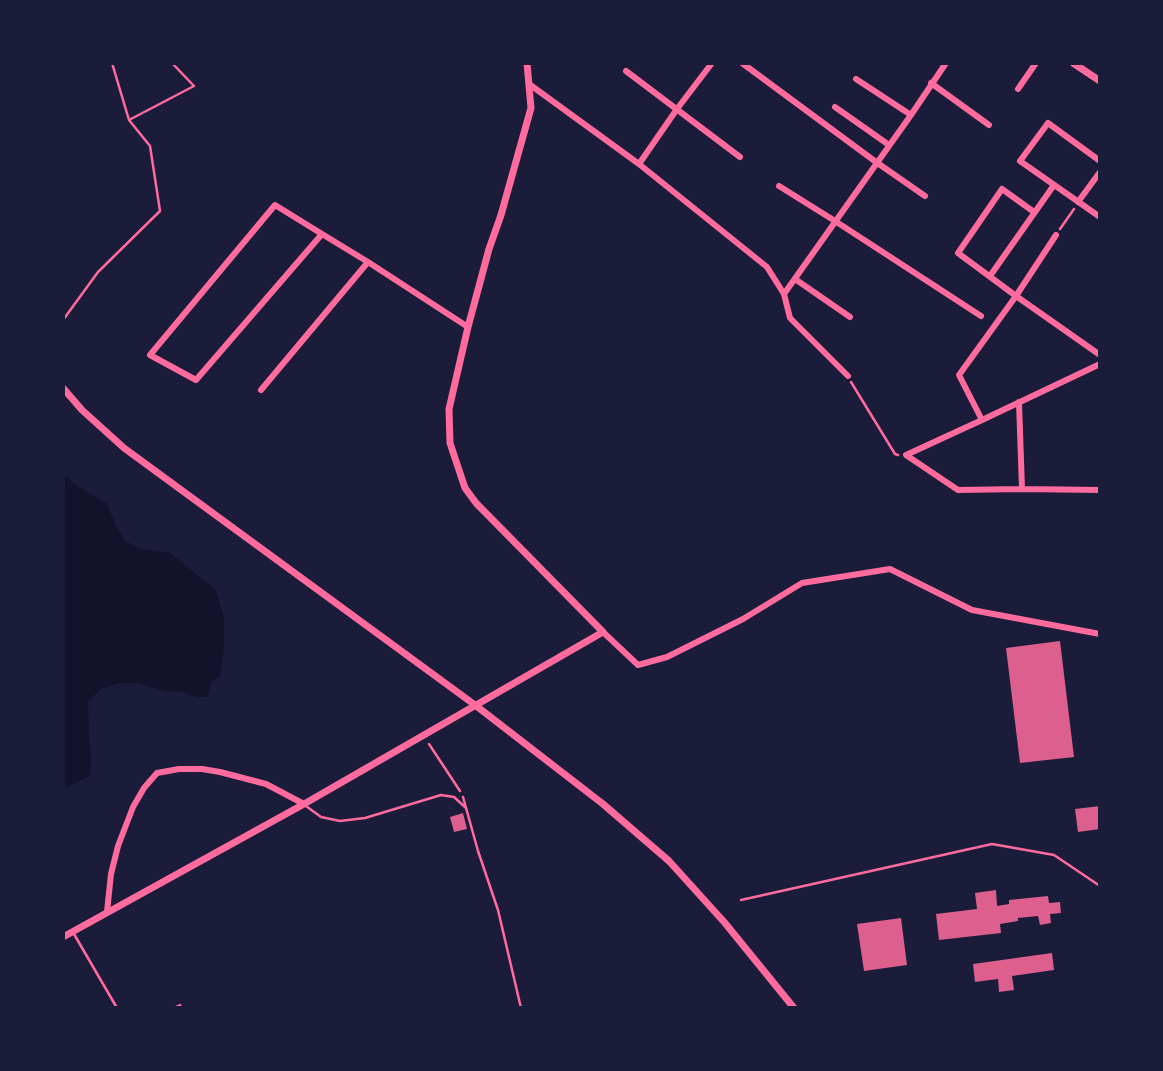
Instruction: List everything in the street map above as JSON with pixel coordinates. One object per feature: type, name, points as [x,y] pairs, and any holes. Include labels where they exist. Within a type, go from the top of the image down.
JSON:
[{"type":"street","points":[[527,63],[531,108],[468,327],[449,409],[450,443],[465,488],[476,503],[603,632],[638,665],[667,657],[743,619],[802,583],[890,569],[972,610],[1100,634]]},
{"type":"street","points":[[639,164],[712,63]]},
{"type":"street","points":[[742,63],[925,196]]},
{"type":"street","points":[[784,294],[946,63]]},
{"type":"street","points":[[1018,89],[1036,63]]},
{"type":"street","points":[[1073,63],[1100,81]]},
{"type":"street","points":[[626,71],[740,157]]},
{"type":"street","points":[[856,79],[911,115]]},
{"type":"street","points":[[931,83],[989,125]]},
{"type":"street","points":[[529,84],[639,164],[766,267],[784,294],[790,318],[848,376]]},
{"type":"street","points":[[835,107],[888,145]]},
{"type":"street","points":[[1100,161],[1048,123],[1020,161],[1054,185],[1076,206],[1100,217]]},
{"type":"street","points":[[1076,206],[1100,172]]},
{"type":"street","points":[[990,276],[1054,185]]},
{"type":"street","points":[[779,186],[981,316]]},
{"type":"street","points":[[1034,212],[1002,189],[958,253],[1100,355]]},
{"type":"street","points":[[322,234],[196,380],[150,355],[275,205],[368,262],[468,327]]},
{"type":"street","points":[[982,420],[959,375],[1056,235]]},
{"type":"street","points":[[261,390],[368,262]]},
{"type":"street","points":[[794,279],[850,317]]},
{"type":"street","points":[[906,455],[1100,364]]},
{"type":"street","points":[[63,388],[82,410],[124,448],[475,705],[603,804],[669,861],[725,923],[794,1008]]},
{"type":"street","points":[[1019,402],[1022,489]]},
{"type":"street","points":[[906,455],[958,490],[1100,491]]},
{"type":"street","points":[[63,937],[304,804],[603,632]]},
{"type":"street","points":[[107,912],[111,874],[118,846],[133,807],[144,788],[158,773],[179,769],[220,772],[266,785],[304,804]]},
{"type":"lane","points":[[304,804],[321,817],[340,821],[365,818],[441,795],[454,797],[467,809]]},
{"type":"lane","points":[[463,797],[498,910],[521,1008]]},
{"type":"lane","points":[[741,900],[992,844],[1054,855],[1100,886]]},
{"type":"lane","points":[[72,932],[117,1008]]},
{"type":"lane","points":[[174,1008],[180,1005],[181,1008]]},
{"type":"path","points":[[63,320],[98,272],[160,211],[150,146],[129,120],[112,63]]},
{"type":"path","points":[[129,120],[194,86],[172,63]]},
{"type":"path","points":[[1056,235],[1076,206]]},
{"type":"path","points":[[848,376],[895,454],[906,455]]},
{"type":"path","points":[[423,735],[463,797]]},
{"type":"shaded area","points":[[63,474],[107,504],[125,541],[140,549],[170,553],[216,591],[224,618],[224,649],[220,676],[211,682],[208,697],[166,691],[137,683],[120,683],[101,689],[88,701],[90,776],[63,789]]},
{"type":"building","points":[[1060,641],[1074,757],[1020,763],[1006,648]]},
{"type":"building","points":[[1100,806],[1100,829],[1078,832],[1075,809]]},
{"type":"building","points":[[463,813],[467,829],[454,832],[450,817]]},
{"type":"building","points":[[996,890],[997,906],[1009,904],[1009,900],[1048,896],[1049,903],[1060,902],[1061,913],[1050,914],[1051,923],[1040,925],[1038,916],[1018,918],[1018,921],[1000,924],[1001,933],[939,940],[936,914],[977,909],[975,893]]},
{"type":"building","points":[[901,918],[907,965],[864,971],[857,924]]},
{"type":"building","points":[[1052,953],[1054,970],[1012,976],[1014,990],[999,992],[998,979],[975,982],[973,964]]}]
